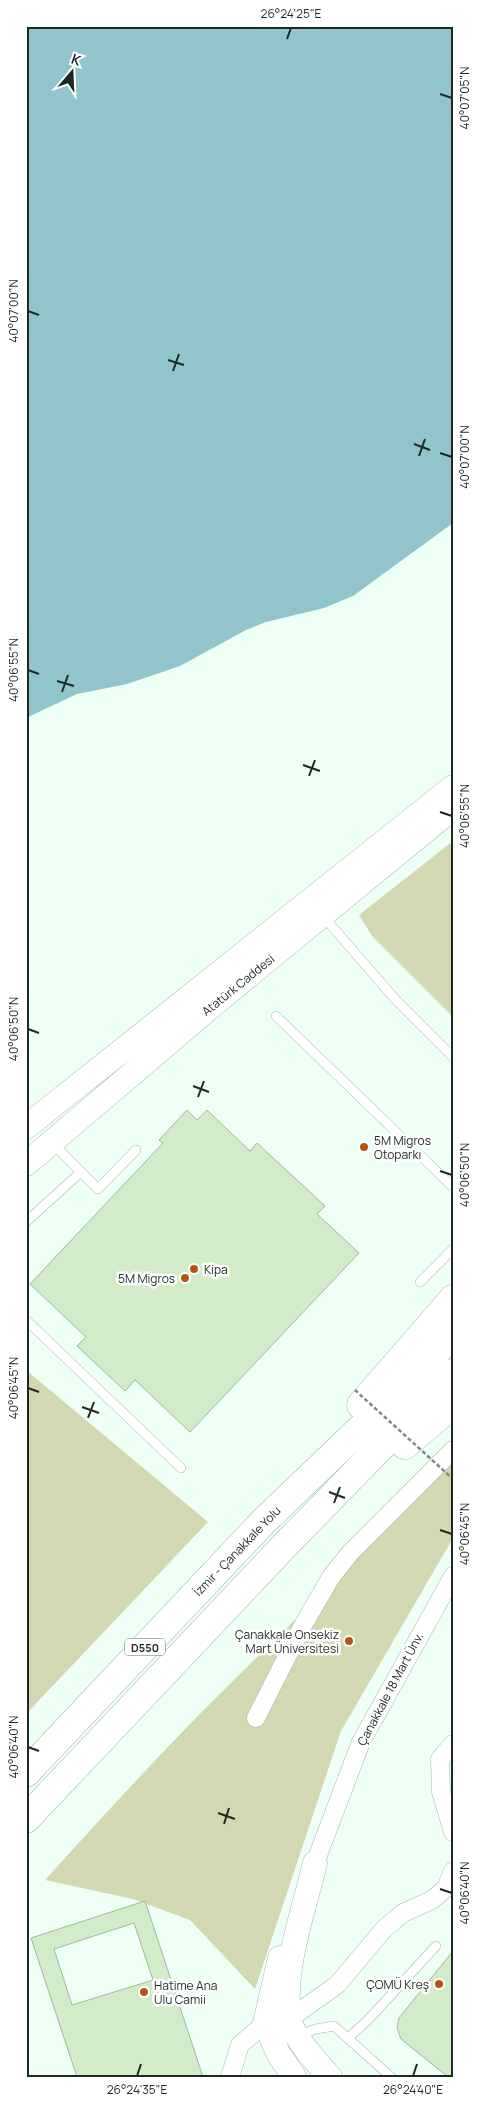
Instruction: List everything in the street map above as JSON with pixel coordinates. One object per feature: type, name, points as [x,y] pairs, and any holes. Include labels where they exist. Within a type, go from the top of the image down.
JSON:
[{"type":"highway","points":[[264,1521],[453,1299]]},
{"type":"highway","name":"İzmir - Çanakkale Yolu","points":[[288,1542],[394,1415],[453,1334]]},
{"type":"highway","name":"İzmir - Çanakkale Yolu","points":[[26,1773],[264,1521],[394,1415],[453,1373]]},
{"type":"highway","points":[[288,1542],[453,1404]]},
{"type":"highway","name":"D550","points":[[26,1819],[258,1576],[288,1542]]},
{"type":"main road","name":"Atatürk Caddesi","points":[[26,1164],[214,1004],[316,909],[453,788]]},
{"type":"main road","name":"Atatürk Caddesi","points":[[26,1127],[453,808]]},
{"type":"main road","points":[[294,2077],[278,2052],[265,2023],[278,1964],[315,1863]]},
{"type":"main road","points":[[315,1863],[290,1969],[294,2027],[311,2057],[330,2077]]},
{"type":"street","points":[[256,1718],[302,1627],[331,1577],[350,1553],[453,1450]]},
{"type":"street","name":"Çanakkale 18 Mart Ünv.","points":[[315,1863],[361,1742],[453,1576]]},
{"type":"street","points":[[453,1744],[440,1759],[441,1792],[453,1832]]},
{"type":"street","points":[[230,2077],[240,2045],[265,2023],[294,2027],[337,1985],[384,1929],[403,1913],[432,1900],[446,1888],[453,1871]]},
{"type":"lane","points":[[316,909],[395,999],[453,1057]]},
{"type":"lane","points":[[276,1016],[453,1187]]},
{"type":"lane","points":[[52,1143],[98,1189],[136,1150]]},
{"type":"lane","points":[[26,1222],[81,1172]]},
{"type":"lane","points":[[420,1282],[453,1249]]},
{"type":"lane","points":[[26,1320],[181,1468]]},
{"type":"lane","points":[[349,2037],[367,2021],[436,1946]]},
{"type":"lane","points":[[294,2027],[316,2029],[334,2026],[349,2037],[391,2077]]},
{"type":"path","points":[[355,1390],[453,1479]]},
{"type":"green space","points":[[453,841],[453,1017],[372,936],[359,915]]},
{"type":"green space","points":[[26,1370],[208,1522],[26,1714]]},
{"type":"green space","points":[[453,1459],[453,1538],[341,1731],[255,1989],[190,1920],[133,1899],[45,1880],[178,1736],[368,1547]]},
{"type":"water","points":[[26,26],[453,26],[453,523],[353,596],[324,608],[266,622],[246,630],[180,666],[127,684],[77,694],[26,718]]},
{"type":"building","name":"Kipa","points":[[187,1110],[197,1120],[207,1110],[250,1151],[257,1143],[325,1206],[317,1214],[359,1253],[190,1432],[135,1380],[125,1391],[77,1346],[86,1337],[30,1284],[163,1143],[159,1140]]},
{"type":"building","name":"Hatime Ana Ulu Camii","points":[[145,1901],[203,2077],[77,2077],[31,1938]],"holes":[[[134,1923],[153,1980],[72,2005],[54,1949]]]},
{"type":"building","name":"ÇOMÜ Kreş","points":[[453,1951],[453,2077],[448,2077],[401,2039],[397,2028],[399,2018]]},
{"type":"place","name":"5M Migros Otoparkı","points":[[364,1147]]},
{"type":"place","name":"Kipa","points":[[194,1269]]},
{"type":"place","name":"5M Migros","points":[[185,1278]]},
{"type":"place","name":"Çanakkale Onsekiz Mart Üniversitesi","points":[[349,1641]]},
{"type":"place","name":"ÇOMÜ Kreş","points":[[439,1984]]},
{"type":"place","name":"Hatime Ana Ulu Camii","points":[[144,1992]]}]
